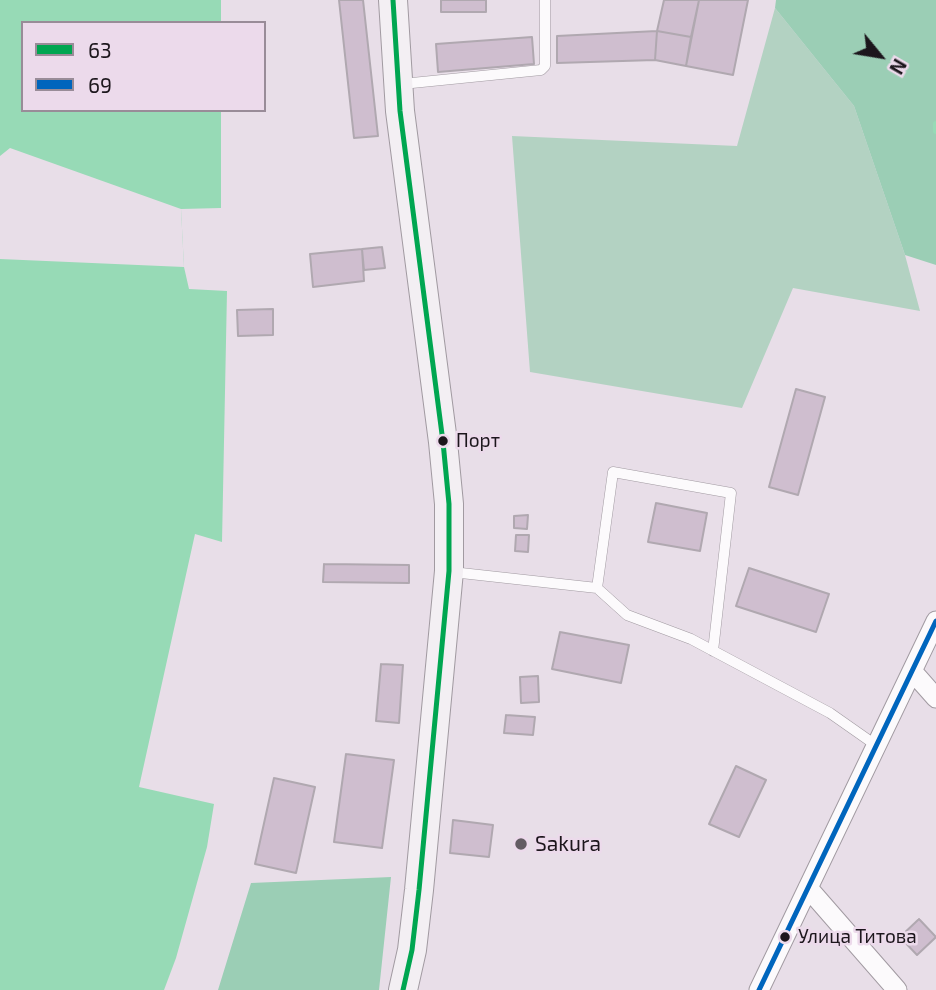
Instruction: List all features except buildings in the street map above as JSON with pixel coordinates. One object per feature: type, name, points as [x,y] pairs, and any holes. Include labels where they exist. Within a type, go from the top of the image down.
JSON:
[{"type":"main road","points":[[393,0],[398,84],[449,504],[449,571],[419,890],[412,950],[403,990]]},
{"type":"street","points":[[759,990],[936,621]]},
{"type":"street","points":[[913,672],[936,698]]},
{"type":"street","points":[[808,888],[897,990]]},
{"type":"lane","points":[[398,84],[541,70],[545,66],[545,0]]},
{"type":"lane","points":[[597,589],[613,472],[731,493],[713,651]]},
{"type":"lane","points":[[449,571],[597,589],[627,615],[691,639],[830,713],[877,746]]},
{"type":"shaded area","points":[[0,0],[221,0],[221,21],[21,21],[21,112],[221,112],[221,208],[181,209],[184,267],[189,289],[227,291],[222,542],[195,534],[139,787],[214,804],[207,847],[176,958],[164,990],[0,990]]},
{"type":"shaded area","points":[[776,0],[936,0],[936,265],[905,255],[854,106],[775,8]]},
{"type":"shaded area","points":[[775,8],[854,106],[905,255],[920,311],[793,288],[742,408],[530,372],[512,136],[737,146]]},
{"type":"shaded area","points":[[391,877],[379,990],[218,990],[251,883]]},
{"type":"pier","points":[[10,148],[181,209],[184,267],[0,259],[0,156]]},
{"type":"waterway","points":[[936,124],[936,131]]},
{"type":"transit line","name":"63","points":[[393,0],[400,111],[449,504],[449,571],[419,890],[412,950],[403,990]]},
{"type":"transit line","name":"69","points":[[759,990],[936,621]]},
{"type":"place","name":"Порт","points":[[443,441]]},
{"type":"place","name":"Sakura","points":[[521,844]]},
{"type":"place","name":"Улица Титова","points":[[785,937]]}]
